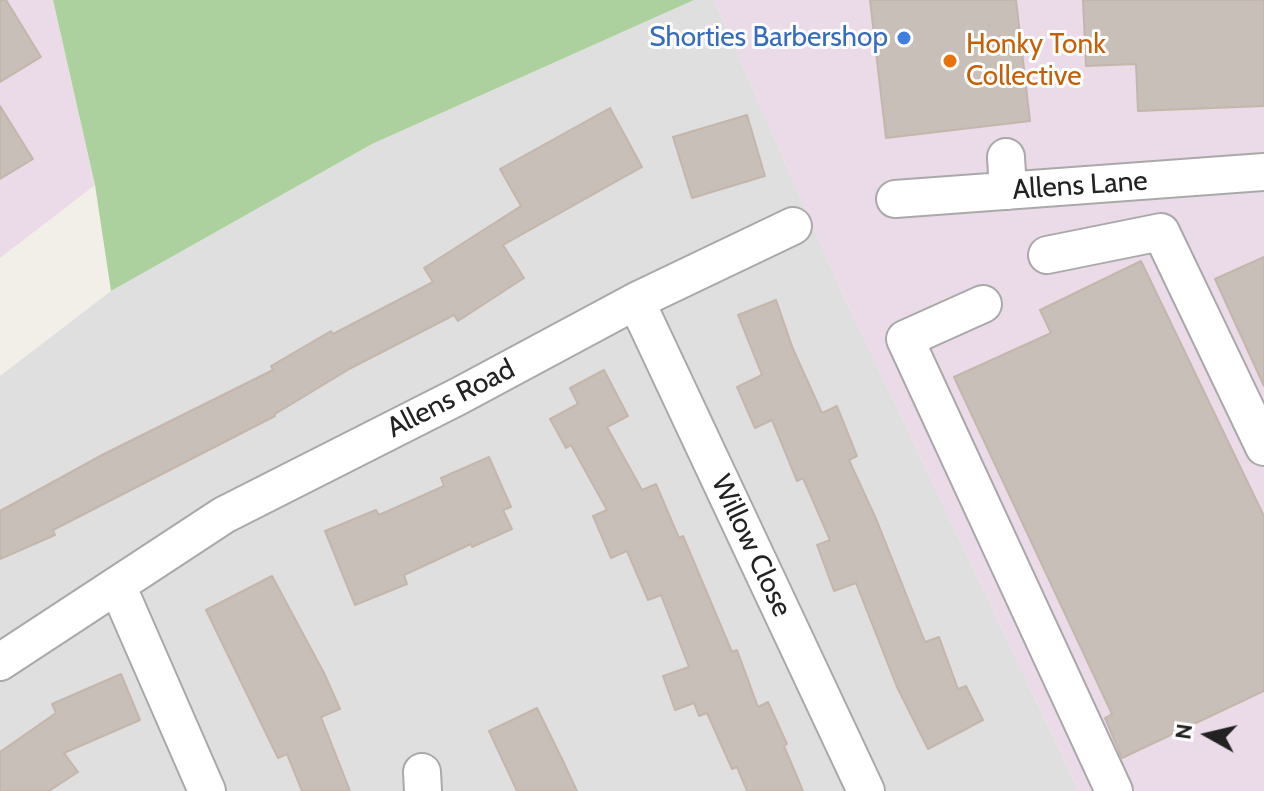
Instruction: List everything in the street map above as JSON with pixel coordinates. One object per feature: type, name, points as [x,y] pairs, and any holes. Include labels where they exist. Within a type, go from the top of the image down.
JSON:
[{"type":"street","name":"Allens Lane","points":[[895,199],[1007,174],[1264,172]]},
{"type":"street","name":"Allens Road","points":[[0,662],[224,515],[459,396],[636,301],[793,226]]},
{"type":"street","points":[[1047,255],[1161,232],[1264,447]]},
{"type":"street","name":"Willow Close","points":[[636,301],[866,791]]},
{"type":"street","points":[[983,304],[905,339],[1114,791]]},
{"type":"street","points":[[117,585],[207,791]]},
{"type":"shaded area","points":[[0,0],[53,0],[95,185],[0,258]]},
{"type":"shaded area","points":[[694,0],[714,0],[837,281],[1079,791],[0,791],[0,376],[111,291],[372,144]]},
{"type":"shaded area","points":[[714,0],[1264,0],[1264,791],[1079,791],[837,281]]},
{"type":"green space","points":[[53,0],[694,0],[372,144],[111,291],[95,185]]},
{"type":"building","points":[[0,0],[6,0],[41,57],[0,82]]},
{"type":"building","name":"Honky Tonk Collective","points":[[870,0],[1016,0],[1030,121],[886,138]]},
{"type":"building","points":[[1083,0],[1264,0],[1264,106],[1138,111],[1136,64],[1086,66]]},
{"type":"building","points":[[0,106],[33,159],[0,179]]},
{"type":"building","points":[[610,108],[642,167],[503,245],[524,278],[458,321],[454,315],[351,368],[275,416],[53,530],[55,535],[0,559],[0,511],[102,455],[273,370],[271,366],[331,331],[333,334],[433,282],[424,268],[521,206],[500,169]]},
{"type":"building","points":[[747,115],[765,176],[692,198],[673,137]]},
{"type":"building","points":[[1264,257],[1264,386],[1215,279]]},
{"type":"building","points":[[1141,261],[1264,516],[1264,691],[1122,758],[1105,718],[1112,714],[954,377],[1051,333],[1040,310]]},
{"type":"building","points":[[776,300],[793,349],[822,413],[837,406],[857,456],[849,460],[925,642],[939,637],[958,689],[966,686],[983,720],[928,749],[897,687],[856,583],[834,591],[817,545],[830,540],[803,478],[797,481],[772,420],[755,428],[737,387],[762,375],[738,315]]},
{"type":"building","points":[[604,370],[628,416],[607,427],[642,490],[656,484],[679,538],[683,536],[732,652],[737,650],[758,707],[768,702],[803,791],[747,791],[737,767],[732,769],[707,713],[699,716],[694,703],[675,710],[663,676],[689,667],[661,595],[648,600],[627,551],[611,558],[593,516],[607,510],[571,445],[566,448],[550,419],[578,404],[570,388]]},
{"type":"building","points":[[489,457],[511,507],[503,510],[512,529],[404,575],[407,584],[355,605],[325,531],[376,510],[379,515],[444,486],[441,478]]},
{"type":"building","points":[[272,576],[340,709],[321,717],[350,791],[302,791],[287,754],[278,758],[206,610]]},
{"type":"building","points":[[121,674],[140,720],[64,753],[78,772],[49,791],[0,791],[0,752],[56,713],[52,704]]},
{"type":"building","points":[[537,708],[577,791],[517,791],[489,731]]},
{"type":"place","name":"Shorties Barbershop","points":[[904,38]]},
{"type":"place","name":"Honky Tonk Collective","points":[[950,61]]}]
